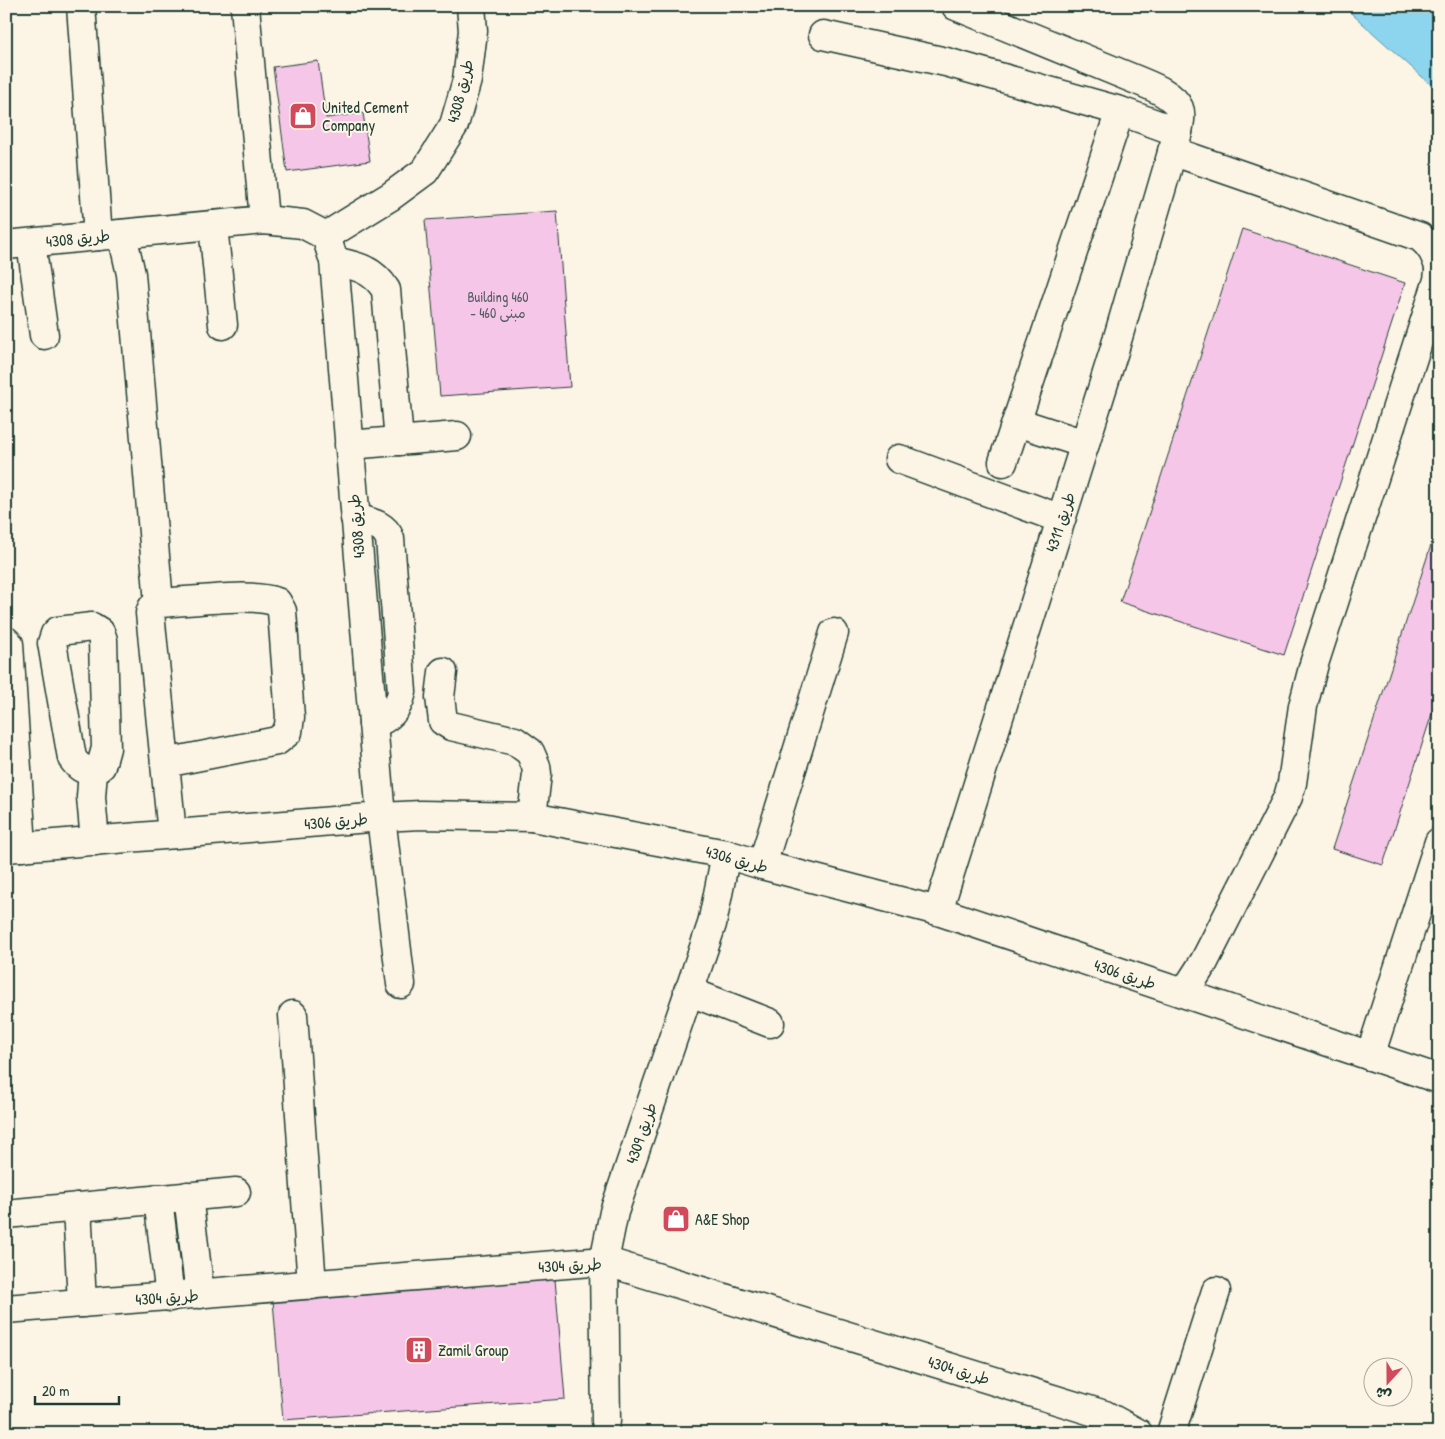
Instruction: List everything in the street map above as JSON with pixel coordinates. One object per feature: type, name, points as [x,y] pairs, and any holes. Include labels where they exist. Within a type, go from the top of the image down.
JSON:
[{"type":"street","points":[[81,6],[110,235],[131,274],[159,603]]},
{"type":"street","points":[[245,6],[264,220]]},
{"type":"street","name":"طريق 4308","points":[[326,236],[391,196],[425,171],[454,125],[467,80],[473,31],[471,6]]},
{"type":"street","name":"طريق 4311","points":[[938,911],[1114,351],[1180,120],[1179,107],[1166,94],[1139,81],[956,6]]},
{"type":"street","points":[[823,35],[946,62],[1120,111],[1175,141],[1420,237],[1429,244],[1436,256],[1439,267]]},
{"type":"street","points":[[1003,462],[1120,111]]},
{"type":"street","name":"طريق 4308","points":[[19,244],[264,220],[303,224],[326,236],[334,261],[381,817],[401,984]]},
{"type":"street","points":[[213,225],[223,325]]},
{"type":"street","points":[[19,244],[44,335]]},
{"type":"street","points":[[334,261],[356,265],[379,279],[386,290],[399,441]]},
{"type":"street","points":[[1184,993],[1204,962],[1291,790],[1303,706],[1314,664],[1438,280],[1439,271]]},
{"type":"street","points":[[1016,422],[1085,444]]},
{"type":"street","points":[[349,444],[457,436]]},
{"type":"street","points":[[899,459],[1061,519]]},
{"type":"street","points":[[165,763],[277,741],[288,732],[290,717],[282,611],[278,602],[260,598],[159,603],[152,608],[150,613],[172,834]]},
{"type":"street","points":[[762,865],[834,633]]},
{"type":"street","points":[[6,641],[9,644],[14,848]]},
{"type":"street","points":[[443,672],[440,697],[443,721],[451,726],[515,741],[530,752],[537,774],[532,817]]},
{"type":"street","points":[[93,771],[91,796],[96,841]]},
{"type":"street","name":"طريق 4306","points":[[14,848],[381,817],[421,815],[532,817],[726,854],[938,911],[1439,1080]]},
{"type":"street","points":[[1370,1056],[1439,842]]},
{"type":"street","name":"طريق 4309","points":[[606,1420],[604,1261],[614,1212],[712,924],[726,854]]},
{"type":"street","points":[[688,991],[770,1023]]},
{"type":"street","points":[[292,1015],[312,1285]]},
{"type":"street","points":[[6,1214],[236,1192]]},
{"type":"street","points":[[188,1196],[200,1294]]},
{"type":"street","points":[[158,1199],[170,1297]]},
{"type":"street","points":[[77,1207],[82,1303]]},
{"type":"street","name":"طريق 4304","points":[[6,1309],[604,1261],[1105,1416],[1138,1433]]},
{"type":"street","points":[[1171,1433],[1216,1290]]},
{"type":"water","points":[[1343,6],[1439,6],[1439,92]]},
{"type":"building","name":"United Cement Company","points":[[318,61],[326,118],[363,113],[370,161],[287,172],[273,67]]},
{"type":"building","points":[[557,211],[570,387],[440,396],[425,220]]},
{"type":"building","points":[[1242,229],[1405,283],[1284,655],[1120,602]]},
{"type":"building","points":[[1433,539],[1439,541],[1439,692],[1383,865],[1332,849]]},
{"type":"building","name":"Zamil Group","points":[[555,1279],[565,1399],[283,1420],[273,1301]]},
{"type":"place","name":"United Cement Company","points":[[303,116]]},
{"type":"place","name":"A&E Shop","points":[[676,1219]]},
{"type":"place","name":"Zamil Group","points":[[419,1350]]}]
